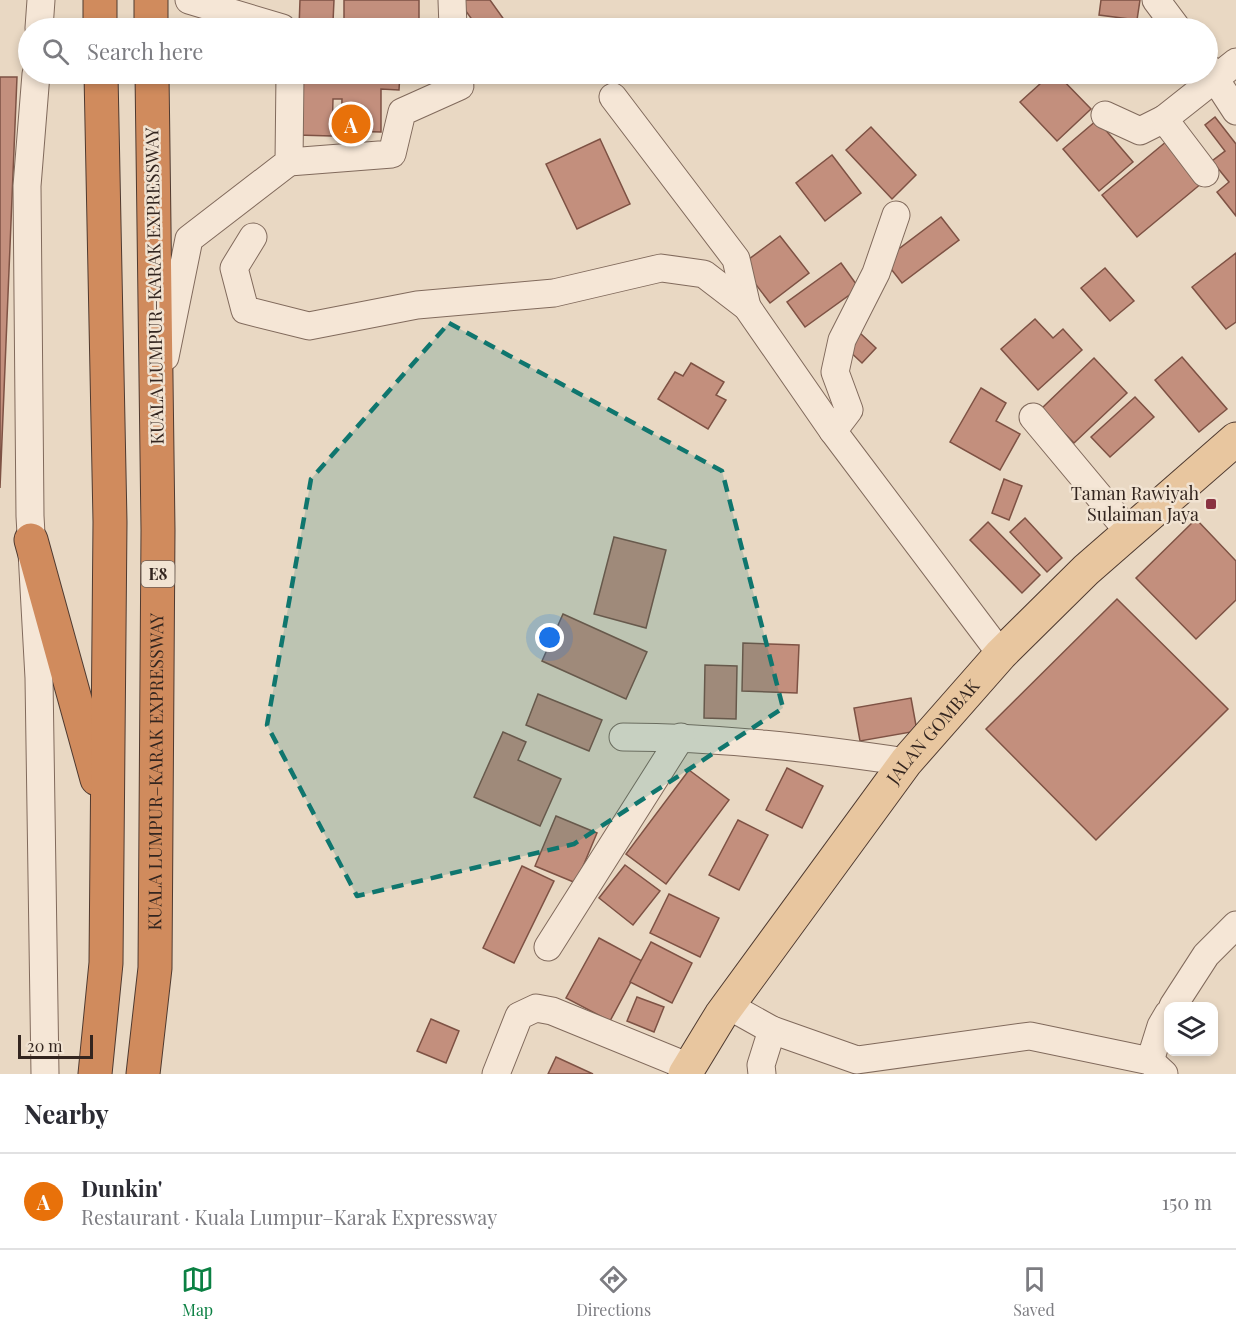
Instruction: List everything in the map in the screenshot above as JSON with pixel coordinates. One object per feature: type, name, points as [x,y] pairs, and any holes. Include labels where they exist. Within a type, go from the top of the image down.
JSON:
[{"type":"highway","points":[[100,0],[100,18]]},
{"type":"highway","points":[[150,0],[151,18]]},
{"type":"highway","points":[[95,1074],[106,963],[111,522],[101,84]]},
{"type":"highway","name":"KUALA LUMPUR–KARAK EXPRESSWAY","points":[[143,1074],[155,968],[158,530],[152,84]]},
{"type":"highway","points":[[31,540],[108,822]]},
{"type":"main road","name":"JALAN GOMBAK","points":[[687,1070],[729,1006],[906,762],[1000,654],[1086,570],[1236,439]]},
{"type":"street","points":[[40,18],[41,0]]},
{"type":"street","points":[[189,0],[245,8],[264,18]]},
{"type":"street","points":[[452,0],[453,18]]},
{"type":"street","points":[[1156,0],[1170,18]]},
{"type":"street","points":[[1220,70],[1236,111]]},
{"type":"street","points":[[35,84],[27,186],[31,540],[39,678],[45,1074]]},
{"type":"street","points":[[289,162],[290,84]]},
{"type":"street","points":[[157,394],[189,239],[289,162],[392,154],[402,112],[460,86],[460,84]]},
{"type":"street","points":[[1105,114],[1140,131],[1164,119],[1204,84]]},
{"type":"street","points":[[613,96],[736,259],[747,307]]},
{"type":"street","points":[[1164,119],[1205,173]]},
{"type":"street","points":[[833,431],[849,410],[835,372],[842,340],[876,273],[896,215]]},
{"type":"street","points":[[253,237],[234,268],[245,310],[309,326],[417,305],[555,293],[661,268],[704,274],[747,307],[833,431],[1000,654]]},
{"type":"street","points":[[1033,417],[1129,532]]},
{"type":"street","points":[[623,737],[681,737],[800,747],[906,762]]},
{"type":"street","points":[[548,947],[681,737]]},
{"type":"street","points":[[1176,1002],[1206,955],[1236,925]]},
{"type":"street","points":[[729,1006],[772,1030],[857,1060],[1030,1036],[1157,1068],[1161,1026],[1164,1021]]},
{"type":"street","points":[[496,1074],[519,1016],[536,1008],[552,1011],[687,1070]]},
{"type":"street","points":[[762,1074],[761,1065],[772,1030]]},
{"type":"highlighted area","points":[[449,323],[722,471],[783,708],[574,844],[357,896],[267,725],[311,479]]},
{"type":"building","points":[[300,0],[334,0],[333,18],[299,18]]},
{"type":"building","points":[[344,0],[419,0],[419,18],[344,18]]},
{"type":"building","points":[[458,0],[490,0],[503,18],[471,18]]},
{"type":"building","points":[[1101,0],[1140,0],[1137,18],[1099,15]]},
{"type":"building","points":[[0,77],[17,77],[0,488]]},
{"type":"building","points":[[298,84],[399,84],[399,90],[381,89],[381,132],[341,131],[342,99],[333,99],[332,136],[297,135]]},
{"type":"building","points":[[1040,84],[1067,84],[1091,109],[1057,141],[1020,102]]},
{"type":"building","points":[[1215,117],[1236,144],[1236,216],[1217,192],[1229,182],[1212,161],[1225,151],[1205,125]]},
{"type":"building","points":[[1097,120],[1133,162],[1099,191],[1063,149]]},
{"type":"building","points":[[871,127],[916,175],[892,199],[846,150]]},
{"type":"building","points":[[600,139],[630,204],[577,229],[546,164]]},
{"type":"building","points":[[1167,141],[1202,183],[1137,237],[1102,195]]},
{"type":"building","points":[[832,155],[861,193],[825,221],[796,183]]},
{"type":"building","points":[[941,217],[959,240],[902,283],[884,260]]},
{"type":"building","points":[[780,236],[809,273],[770,303],[741,265]]},
{"type":"building","points":[[1236,253],[1236,322],[1226,329],[1192,287]]},
{"type":"building","points":[[841,263],[859,288],[805,327],[787,302]]},
{"type":"building","points":[[1105,268],[1134,301],[1110,321],[1081,288]]},
{"type":"building","points":[[1035,319],[1053,338],[1063,329],[1082,350],[1038,390],[1001,349]]},
{"type":"building","points":[[860,333],[876,348],[862,363],[846,348]]},
{"type":"building","points":[[1182,357],[1227,409],[1199,432],[1155,380]]},
{"type":"building","points":[[1094,358],[1127,393],[1074,443],[1041,409]]},
{"type":"building","points":[[691,363],[724,382],[716,395],[726,400],[708,429],[658,399],[675,372],[683,376]]},
{"type":"building","points":[[981,388],[1006,403],[996,421],[1020,434],[1000,470],[950,442]]},
{"type":"building","points":[[1135,397],[1154,417],[1110,457],[1091,437]]},
{"type":"building","points":[[1004,479],[1022,486],[1009,520],[992,513]]},
{"type":"building","points":[[1025,518],[1062,558],[1047,572],[1010,532]]},
{"type":"building","points":[[1196,519],[1236,561],[1236,600],[1196,639],[1136,578]]},
{"type":"building","points":[[988,522],[1040,575],[1022,593],[970,540]]},
{"type":"building","points":[[614,537],[666,550],[646,628],[594,614]]},
{"type":"building","points":[[1117,599],[1228,709],[1096,840],[986,729]]},
{"type":"building","points":[[563,614],[647,652],[626,699],[542,661]]},
{"type":"building","points":[[743,643],[799,645],[797,693],[742,691]]},
{"type":"building","points":[[705,665],[737,666],[736,719],[704,718]]},
{"type":"building","points":[[538,694],[602,720],[589,751],[526,725]]},
{"type":"building","points":[[911,698],[917,731],[860,741],[854,708]]},
{"type":"building","points":[[503,732],[526,742],[518,760],[561,779],[540,826],[474,797]]},
{"type":"building","points":[[787,768],[823,786],[802,828],[766,810]]},
{"type":"building","points":[[689,770],[729,800],[666,884],[626,854]]},
{"type":"building","points":[[556,816],[597,833],[576,883],[535,866]]},
{"type":"building","points":[[738,820],[768,835],[739,890],[709,875]]},
{"type":"building","points":[[625,865],[660,891],[633,925],[599,898]]},
{"type":"building","points":[[522,866],[554,881],[514,963],[483,948]]},
{"type":"building","points":[[669,894],[719,918],[700,957],[650,933]]},
{"type":"building","points":[[599,938],[642,961],[610,1021],[566,998]]},
{"type":"building","points":[[651,942],[692,963],[672,1003],[630,982]]},
{"type":"building","points":[[637,997],[664,1007],[654,1032],[627,1021]]},
{"type":"building","points":[[431,1019],[459,1031],[446,1063],[417,1051]]},
{"type":"building","points":[[556,1057],[593,1074],[548,1074]]},
{"type":"place","name":"Dunkin'","points":[[351,124]]},
{"type":"place","name":"Taman Rawiyah Sulaiman Jaya","points":[[1211,504]]}]
